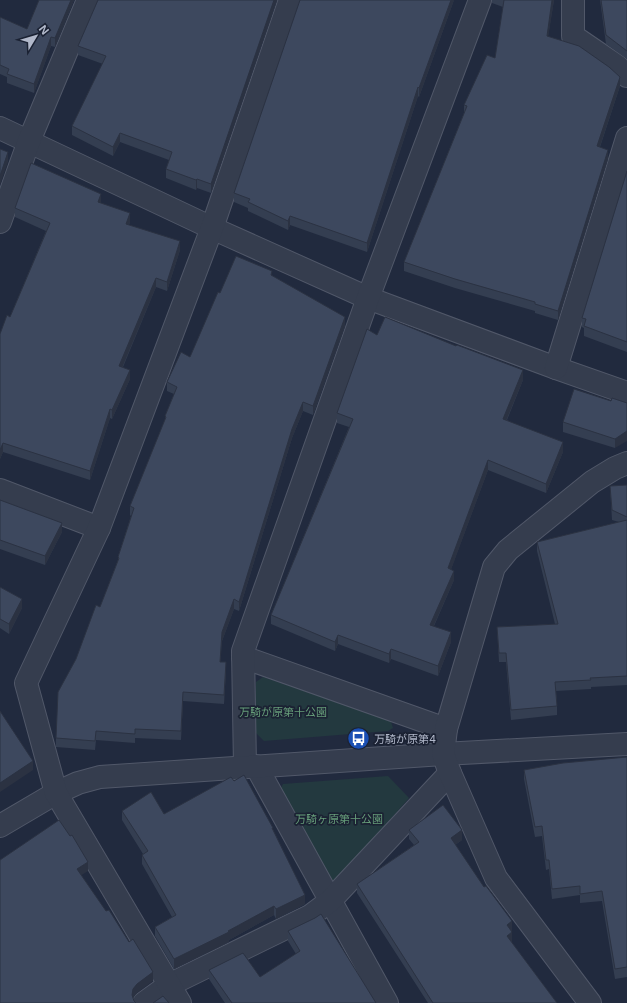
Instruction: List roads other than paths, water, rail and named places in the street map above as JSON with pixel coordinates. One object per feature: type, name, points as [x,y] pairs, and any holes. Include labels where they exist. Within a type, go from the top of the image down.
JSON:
[{"type":"street","points":[[0,222],[29,141],[88,0]]},
{"type":"street","points":[[174,994],[56,793],[26,683],[99,528],[212,228],[290,0]]},
{"type":"street","points":[[387,1003],[330,900],[250,766],[243,651],[368,298],[480,0]]},
{"type":"street","points":[[573,0],[573,36],[617,66],[627,76]]},
{"type":"street","points":[[0,128],[212,228],[368,298],[627,393]]},
{"type":"street","points":[[556,368],[626,141]]},
{"type":"street","points":[[590,1003],[496,878],[447,763],[446,729],[494,567],[508,550],[592,482],[615,468],[627,463]]},
{"type":"street","points":[[0,490],[99,528]]},
{"type":"street","points":[[243,657],[446,729]]},
{"type":"street","points":[[0,826],[56,793],[78,783],[100,777],[250,766],[447,763],[627,744]]},
{"type":"street","points":[[144,1003],[174,994],[310,916],[330,900],[447,763]]},
{"type":"place","name":"万騎が原第4","points":[[359,739]]},
{"type":"park label","name":"万騎が原第十公園","points":[[283,712]]},
{"type":"park label","name":"万騎ヶ原第十公園","points":[[339,819]]}]
